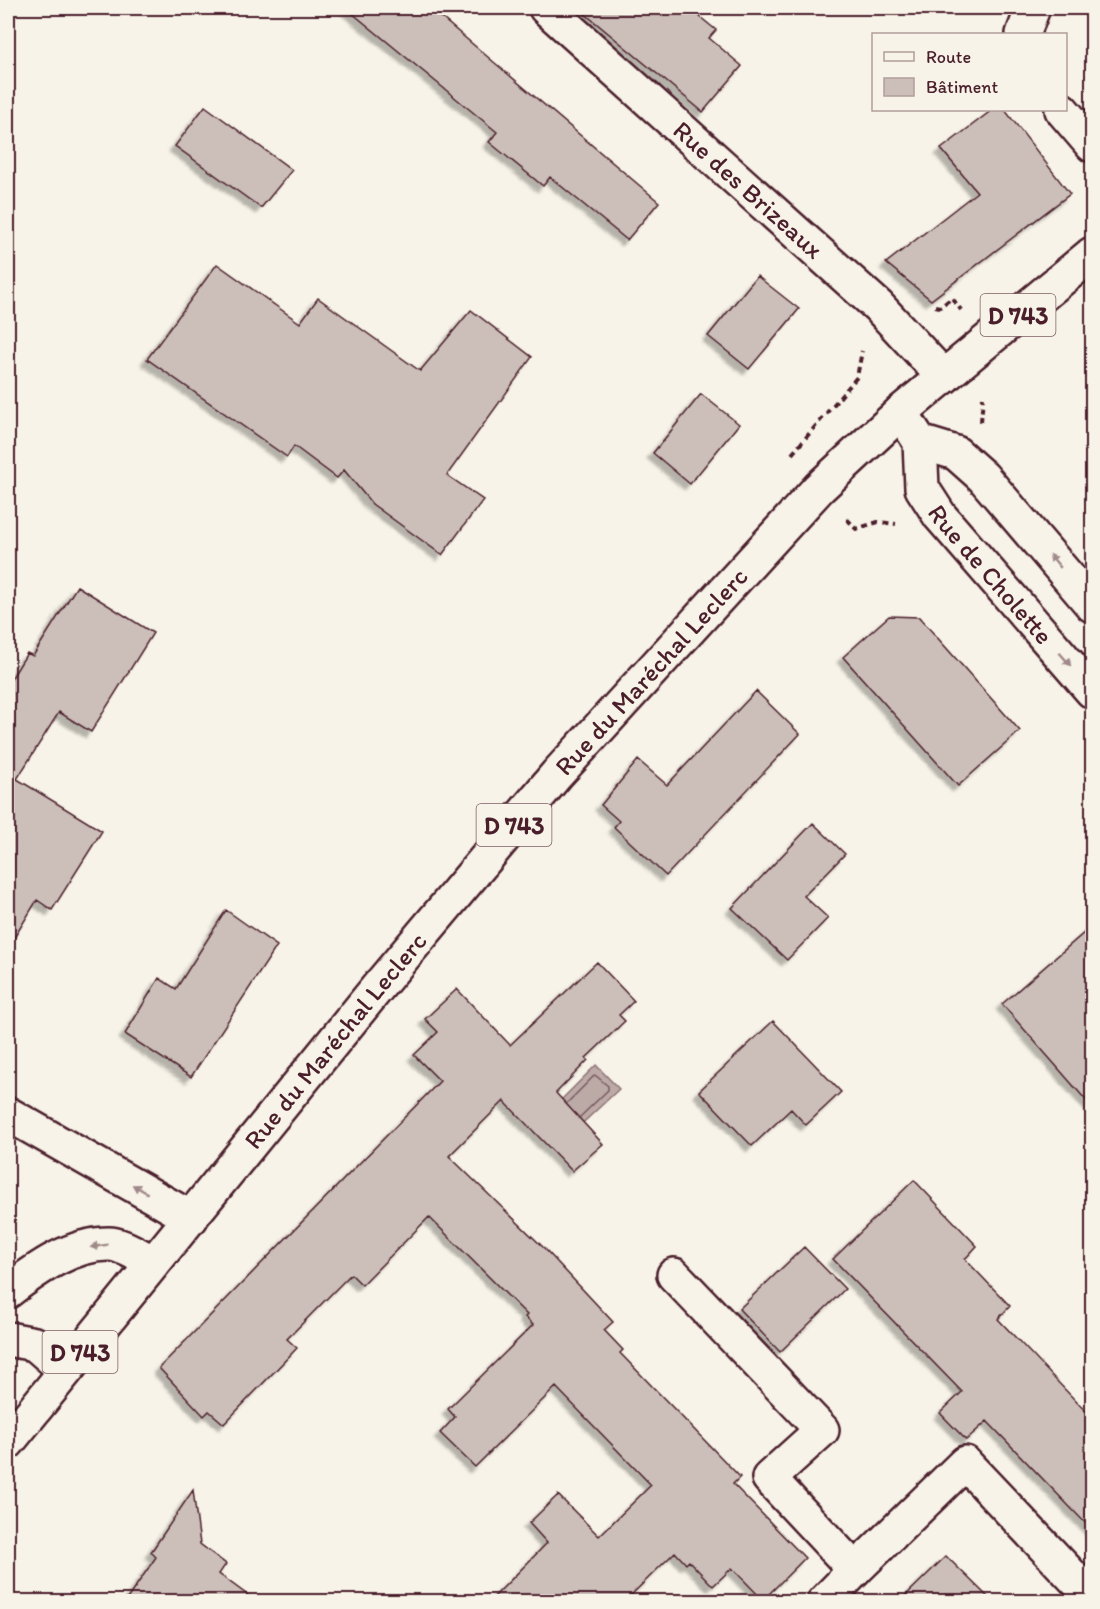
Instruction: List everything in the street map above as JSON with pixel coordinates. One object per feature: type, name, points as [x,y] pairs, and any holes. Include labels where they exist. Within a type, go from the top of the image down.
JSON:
[{"type":"street","name":"Rue des Brizeaux","points":[[546,8],[878,306],[944,377]]},
{"type":"street","points":[[1023,33],[1033,8]]},
{"type":"street","points":[[1063,111],[1092,146]]},
{"type":"street","name":"Rue du Maréchal Leclerc","points":[[8,1442],[378,987],[557,774],[819,488],[901,412],[1092,254]]},
{"type":"street","name":"Rue de Cholette","points":[[901,412],[920,442],[922,488],[940,516],[1092,691]]},
{"type":"street","name":"Rue de Cholette","points":[[920,442],[956,453],[983,477],[1092,605]]},
{"type":"street","points":[[8,1114],[191,1218]]},
{"type":"street","points":[[8,1291],[41,1266],[80,1249],[111,1243],[153,1262]]},
{"type":"street","points":[[674,1275],[822,1430],[769,1478],[855,1570]]},
{"type":"street","points":[[8,1339],[35,1344],[65,1370]]},
{"type":"street","points":[[824,1602],[965,1463],[1092,1597]]},
{"type":"water","points":[[596,1065],[619,1089],[570,1135],[551,1097],[562,1099]]},
{"type":"building","points":[[346,8],[430,8],[659,202],[627,240],[550,177],[543,186],[489,142],[497,132]]},
{"type":"building","points":[[578,8],[689,8],[716,30],[709,38],[742,66],[703,112]]},
{"type":"building","points":[[205,106],[292,170],[261,208],[175,146]]},
{"type":"building","points":[[991,111],[1006,111],[1070,194],[931,300],[886,263],[977,192],[941,149]]},
{"type":"building","points":[[217,264],[300,323],[318,298],[420,371],[471,310],[532,357],[447,475],[483,500],[442,555],[372,504],[344,470],[337,478],[294,446],[287,457],[147,359]]},
{"type":"building","points":[[757,276],[799,309],[749,369],[708,336]]},
{"type":"building","points":[[701,394],[739,424],[690,484],[653,453]]},
{"type":"building","points":[[77,586],[153,633],[91,732],[59,712],[17,779],[102,831],[52,910],[37,900],[8,948],[8,684],[27,653],[33,656]]},
{"type":"building","points":[[889,616],[919,617],[1020,731],[958,786],[843,657]]},
{"type":"building","points":[[756,691],[800,734],[666,876],[614,827],[619,821],[601,805],[638,760],[667,785]]},
{"type":"building","points":[[813,823],[845,854],[804,896],[828,918],[787,960],[732,908]]},
{"type":"building","points":[[226,910],[277,946],[191,1077],[125,1034],[159,978],[176,989]]},
{"type":"building","points":[[1092,926],[1092,1107],[1002,1004]]},
{"type":"building","points":[[597,962],[634,1001],[619,1015],[625,1021],[586,1058],[588,1060],[556,1093],[603,1144],[572,1171],[504,1101],[449,1156],[545,1249],[613,1322],[604,1330],[623,1350],[620,1353],[740,1477],[733,1484],[805,1558],[763,1600],[732,1568],[713,1586],[689,1561],[686,1564],[675,1552],[624,1602],[489,1602],[547,1543],[529,1523],[558,1495],[599,1536],[651,1485],[556,1387],[475,1467],[440,1433],[455,1417],[448,1409],[533,1325],[525,1317],[527,1315],[429,1217],[362,1285],[351,1274],[287,1339],[297,1348],[224,1424],[209,1411],[204,1416],[159,1368],[440,1081],[414,1055],[438,1032],[425,1019],[457,989],[510,1045]]},
{"type":"building","points":[[773,1021],[841,1092],[806,1125],[791,1109],[752,1146],[699,1091]]},
{"type":"building","points":[[914,1180],[977,1246],[965,1259],[1010,1306],[998,1319],[1092,1418],[1092,1530],[987,1421],[966,1440],[940,1413],[962,1392],[833,1259]]},
{"type":"building","points":[[804,1247],[845,1289],[780,1352],[739,1309]]},
{"type":"building","points":[[193,1490],[200,1544],[226,1564],[219,1574],[257,1602],[125,1602],[156,1557],[151,1552]]},
{"type":"building","points":[[946,1556],[993,1602],[899,1602]]}]
